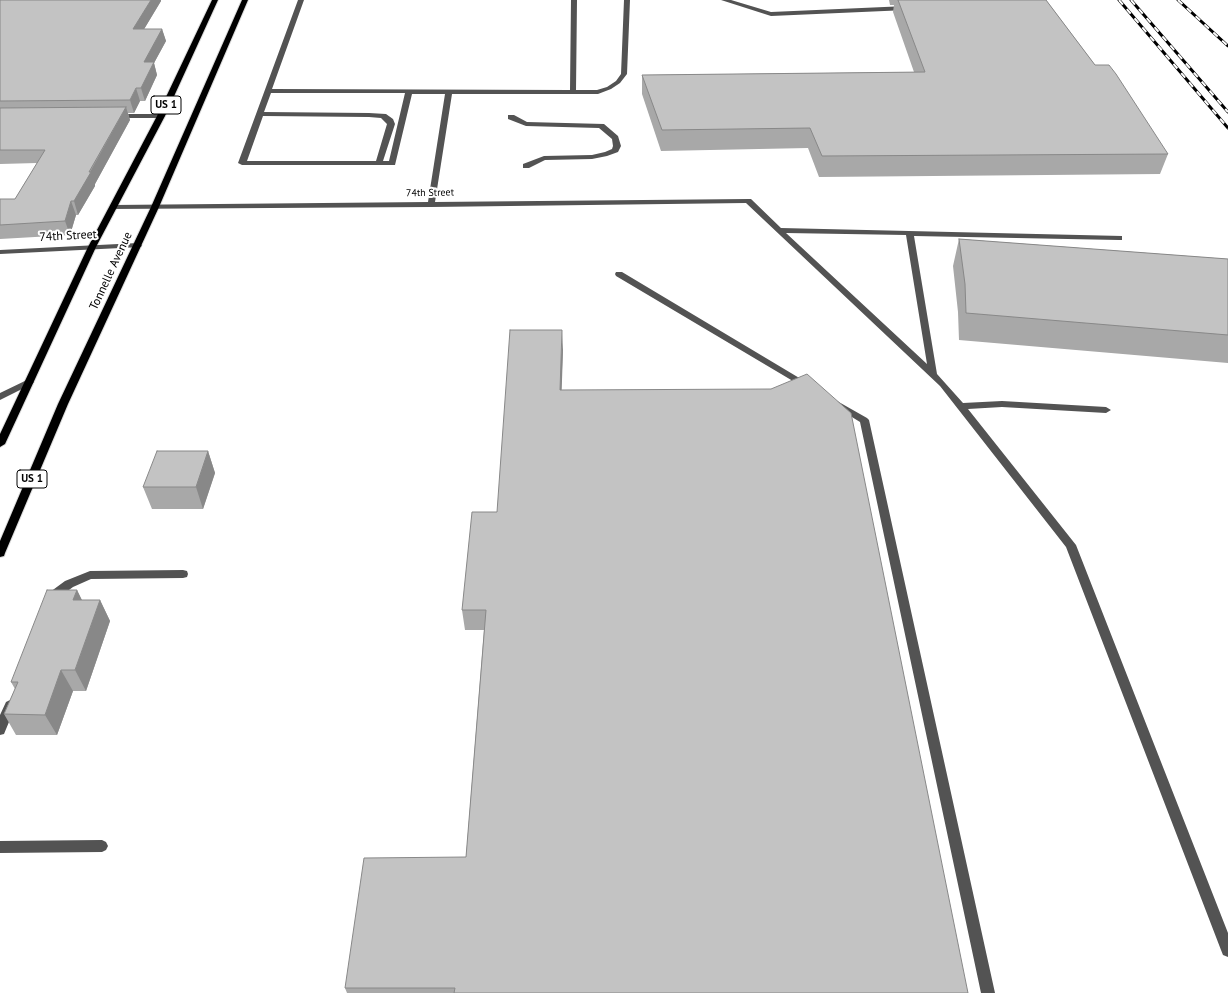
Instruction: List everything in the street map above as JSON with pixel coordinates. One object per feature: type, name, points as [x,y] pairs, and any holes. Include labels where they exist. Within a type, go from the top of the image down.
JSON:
[{"type":"main road","name":"US 1","points":[[1,440],[92,247],[161,116],[215,0]]},
{"type":"main road","name":"Tonnelle Avenue","points":[[0,553],[63,404],[138,245],[245,0]]},
{"type":"street","points":[[301,0],[242,163],[392,162],[409,92]]},
{"type":"street","points":[[573,92],[574,0]]},
{"type":"street","points":[[268,91],[449,93],[598,92],[609,88],[618,82],[624,74],[627,0]]},
{"type":"street","points":[[724,0],[771,14],[914,8]]},
{"type":"street","points":[[431,204],[449,93]]},
{"type":"street","points":[[260,114],[368,114],[383,116],[390,121],[391,124],[379,163]]},
{"type":"street","points":[[110,116],[161,116]]},
{"type":"street","points":[[511,117],[526,124],[601,126],[615,138],[617,146],[615,150],[607,154],[592,157],[544,158],[526,166]]},
{"type":"street","name":"74th Street","points":[[113,207],[748,201],[780,230]]},
{"type":"street","points":[[780,230],[1119,238]]},
{"type":"street","points":[[780,230],[944,384],[1071,545],[1228,950]]},
{"type":"street","points":[[910,233],[933,374]]},
{"type":"street","name":"74th Street","points":[[0,252],[138,245]]},
{"type":"street","points":[[619,274],[817,392]]},
{"type":"street","points":[[0,397],[29,382]]},
{"type":"street","points":[[830,400],[864,420],[988,993]]},
{"type":"street","points":[[962,406],[1002,404],[1106,410]]},
{"type":"street","points":[[45,611],[51,596],[69,584],[90,574],[183,574]]},
{"type":"street","points":[[0,730],[14,693]]},
{"type":"street","points":[[0,847],[102,846]]},
{"type":"building","points":[[0,0],[151,0],[133,29],[162,29],[144,62],[154,62],[141,88],[136,88],[130,100],[0,101]]},
{"type":"building","points":[[898,0],[1046,0],[1095,65],[1109,65],[1168,154],[822,156],[810,128],[662,130],[642,75],[925,72]]},
{"type":"building","points":[[126,107],[89,172],[91,172],[74,201],[71,201],[65,221],[0,225],[0,199],[15,199],[45,150],[0,150],[0,108]]},
{"type":"building","points":[[959,239],[1228,259],[1228,335],[966,313],[965,284]]},
{"type":"building","points":[[510,330],[562,330],[560,390],[771,389],[807,374],[851,413],[968,993],[454,993],[455,988],[345,988],[364,858],[466,857],[486,610],[462,610],[472,512],[497,512]]},
{"type":"building","points":[[157,451],[208,451],[196,487],[143,487]]},
{"type":"building","points":[[47,590],[77,590],[73,600],[100,600],[75,670],[61,670],[45,715],[4,714],[18,682],[11,682]]},
{"type":"railway","points":[[1119,0],[1228,128]]},
{"type":"railway","points":[[1131,0],[1228,112]]},
{"type":"railway","points":[[1178,0],[1228,46]]}]
